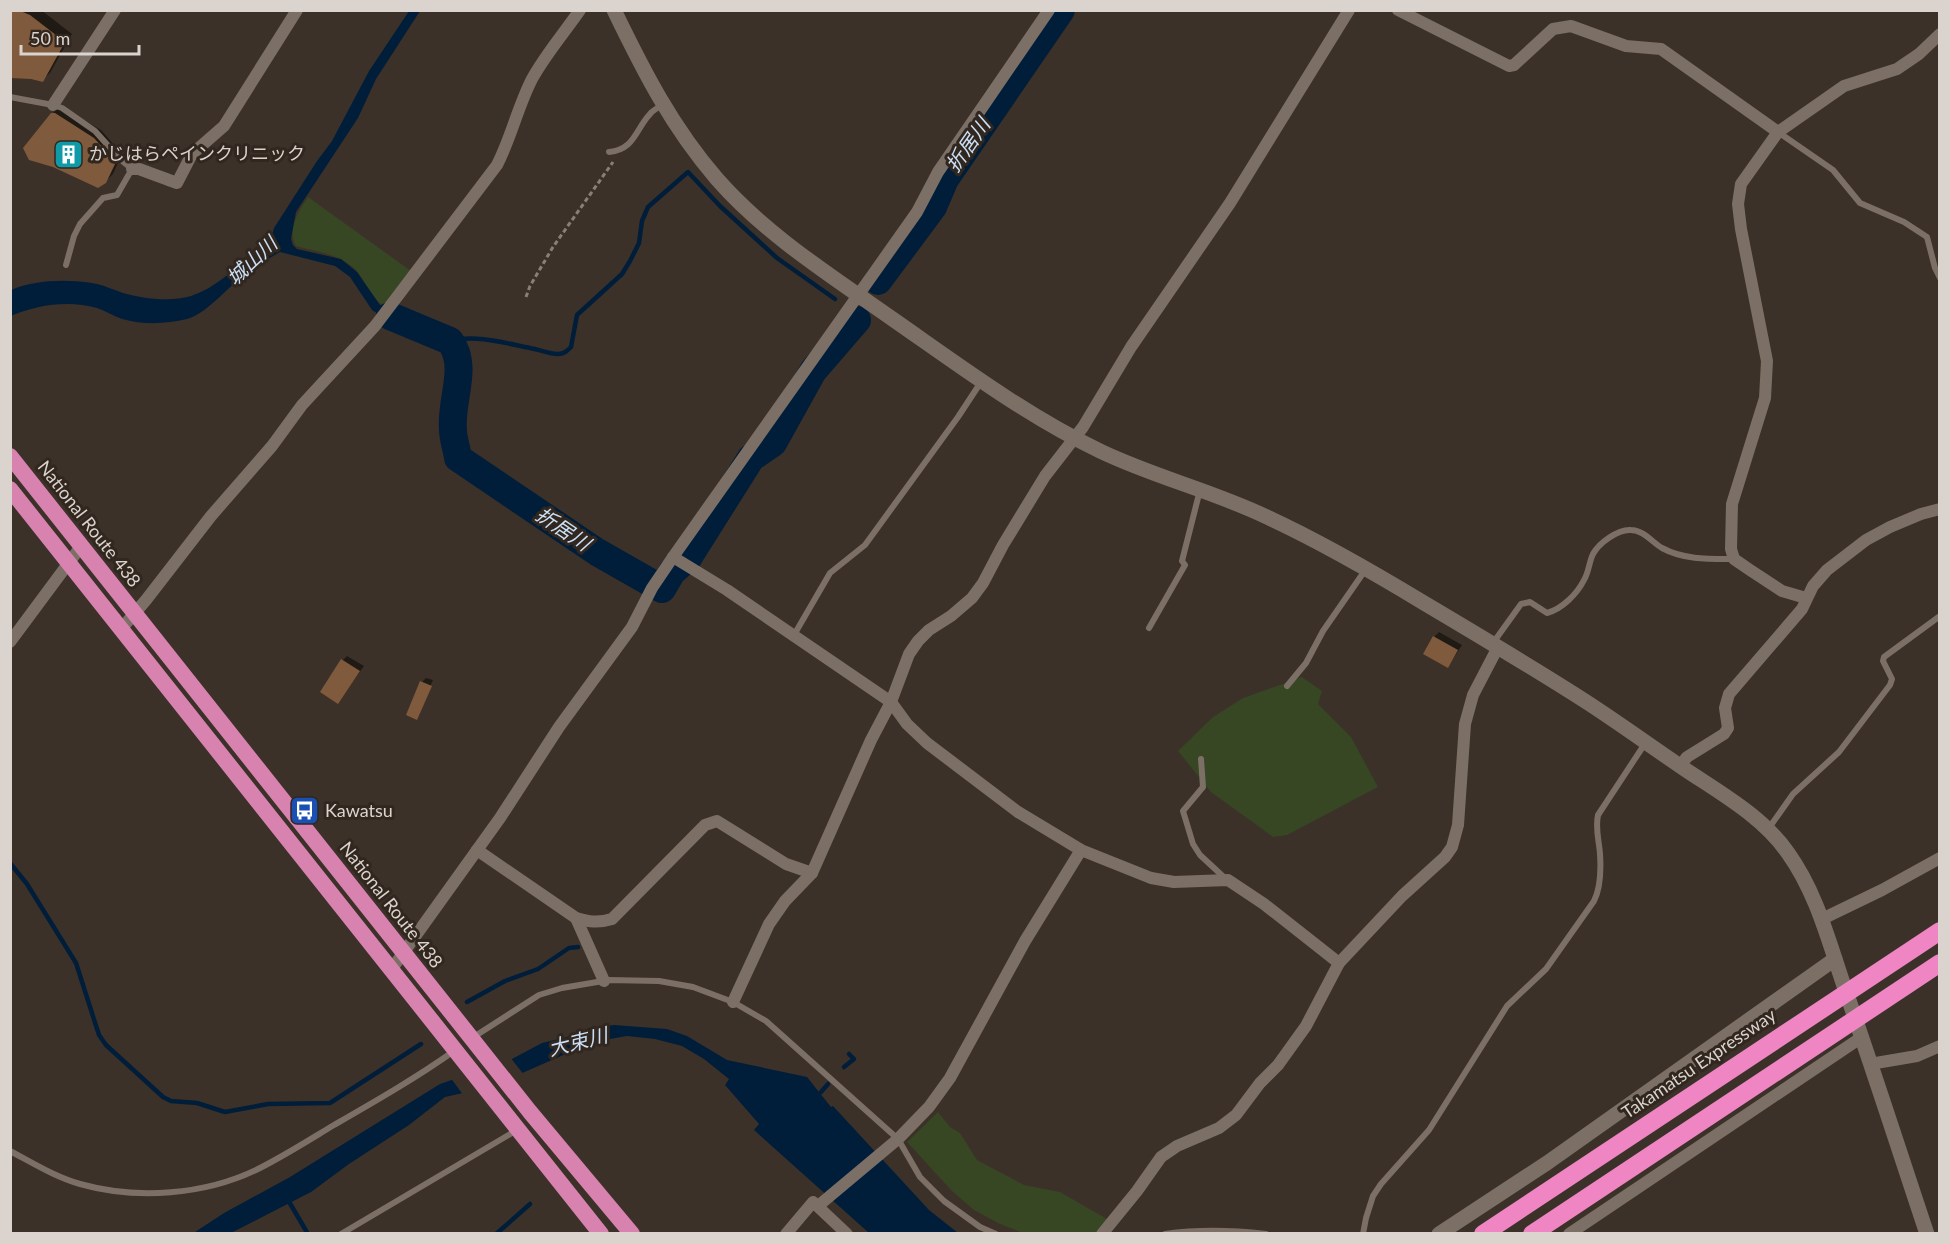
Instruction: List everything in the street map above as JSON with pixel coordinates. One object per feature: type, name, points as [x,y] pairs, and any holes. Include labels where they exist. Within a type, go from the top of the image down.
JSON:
[{"type":"highway","name":"National Route 438","points":[[10,456],[530,1112],[632,1233]]},
{"type":"highway","points":[[10,489],[601,1233]]},
{"type":"highway","name":"Takamatsu Expressway","points":[[1483,1233],[1940,931]]},
{"type":"highway","points":[[1532,1233],[1940,963]]},
{"type":"street","points":[[53,105],[115,10]]},
{"type":"street","points":[[132,169],[139,169],[177,183],[192,154],[224,126],[297,10]]},
{"type":"street","points":[[122,628],[211,516],[272,446],[302,405],[359,345],[497,165],[509,142],[531,82],[580,10]]},
{"type":"street","points":[[614,10],[662,105],[700,159],[721,184],[779,237],[859,295],[981,381],[1074,438],[1106,455],[1262,514],[1367,569],[1496,645],[1647,741],[1733,801],[1767,830],[1786,850],[1822,919],[1927,1233]]},
{"type":"street","points":[[391,970],[477,850],[559,727],[633,627],[654,585],[917,212],[938,172],[1049,10]]},
{"type":"street","points":[[733,1002],[769,924],[785,901],[812,873],[891,702],[909,654],[929,630],[951,616],[972,598],[983,583],[1045,476],[1074,438],[1131,347],[1230,202],[1349,10]]},
{"type":"street","points":[[1398,10],[1509,66],[1514,65],[1553,29],[1560,27],[1570,26],[1626,46],[1661,49],[1778,132]]},
{"type":"street","points":[[1806,598],[1782,591],[1734,559],[1731,549],[1732,504],[1765,398],[1767,381],[1767,361],[1762,330],[1741,229],[1739,194],[1745,177],[1778,132],[1844,86],[1897,69],[1919,54],[1940,34]]},
{"type":"street","points":[[1680,766],[1687,757],[1724,734],[1728,728],[1725,708],[1729,694],[1802,609],[1813,586],[1827,570],[1866,540],[1900,523],[1940,509]]},
{"type":"street","points":[[10,642],[82,545]]},
{"type":"street","points":[[675,558],[794,635],[891,702],[907,723],[927,743],[1018,812],[1081,850],[1151,878],[1174,882],[1228,880],[1264,904],[1339,963]]},
{"type":"street","points":[[1102,1233],[1137,1191],[1161,1157],[1177,1146],[1220,1128],[1236,1115],[1260,1083],[1278,1065],[1306,1026],[1339,963],[1402,896],[1445,857],[1452,847],[1458,825],[1466,717],[1473,695],[1496,645]]},
{"type":"street","points":[[477,850],[576,918],[590,922],[612,919],[705,825],[712,822],[717,822],[786,864],[812,873]]},
{"type":"street","points":[[820,1205],[897,1139],[929,1107],[950,1078],[1025,941],[1081,850]]},
{"type":"street","points":[[1822,919],[1940,858]]},
{"type":"street","points":[[576,918],[604,981]]},
{"type":"street","points":[[1438,1233],[1547,1163],[1835,959]]},
{"type":"street","points":[[1569,1233],[1862,1037]]},
{"type":"street","points":[[1870,1064],[1917,1056],[1940,1046]]},
{"type":"street","points":[[786,1233],[813,1202],[820,1205],[847,1233]]},
{"type":"lane","points":[[10,96],[53,105],[72,114],[95,131],[132,169],[117,195],[103,198],[80,224],[74,236],[66,265]]},
{"type":"lane","points":[[609,152],[621,151],[636,135],[649,114],[662,105]]},
{"type":"lane","points":[[1778,132],[1833,170],[1860,202],[1904,222],[1928,237],[1935,268],[1940,278]]},
{"type":"lane","points":[[794,635],[830,573],[866,545],[958,417],[981,381]]},
{"type":"lane","points":[[1149,628],[1185,565],[1182,561],[1201,490]]},
{"type":"lane","points":[[1496,645],[1521,604],[1530,602],[1547,613],[1563,606],[1584,581],[1593,554],[1600,545],[1619,532],[1632,530],[1640,532],[1662,548],[1701,559],[1734,559]]},
{"type":"lane","points":[[1287,686],[1306,663],[1323,631],[1367,569]]},
{"type":"lane","points":[[1767,830],[1793,794],[1839,752],[1890,685],[1893,679],[1883,662],[1884,657],[1940,616]]},
{"type":"lane","points":[[1363,1233],[1377,1190],[1433,1124],[1507,1006],[1546,969],[1594,901],[1599,891],[1600,853],[1596,828],[1598,815],[1647,741]]},
{"type":"lane","points":[[1201,759],[1203,787],[1183,811],[1200,855],[1228,880]]},
{"type":"lane","points":[[473,1040],[539,995],[562,988],[604,981],[659,981],[693,987],[733,1002],[766,1022],[897,1139],[920,1177],[944,1201],[980,1227],[996,1233]]},
{"type":"lane","points":[[10,1150],[54,1175],[105,1190],[163,1193],[198,1189],[257,1170],[457,1052]]},
{"type":"lane","points":[[341,1233],[515,1127]]},
{"type":"lane","points":[[1165,1233],[1192,1230],[1266,1233]]},
{"type":"path","points":[[526,297],[553,247],[621,151]]},
{"type":"green space","points":[[308,197],[411,271],[385,306],[376,299],[360,274],[343,260],[296,246],[293,240],[293,227]]},
{"type":"green space","points":[[1302,677],[1322,691],[1318,704],[1351,737],[1378,787],[1287,835],[1273,837],[1211,792],[1178,751],[1213,717],[1243,698]]},
{"type":"green space","points":[[938,1112],[950,1127],[960,1133],[977,1160],[1024,1185],[1060,1192],[1107,1219],[1094,1234],[1023,1233],[974,1210],[952,1191],[907,1142]]},
{"type":"water","name":"城山川","points":[[409,11],[420,11],[376,79],[358,118],[296,212],[291,239],[297,249],[341,259],[357,272],[380,305],[426,328],[421,334],[388,320],[372,310],[350,277],[335,266],[280,252],[248,271],[211,305],[187,319],[163,323],[138,322],[122,319],[97,308],[75,304],[31,309],[11,316],[11,290],[31,284],[53,281],[87,282],[131,295],[166,299],[191,296],[214,285],[272,236],[274,228],[332,141],[369,71]]},
{"type":"water","name":"大束川","points":[[614,1025],[667,1029],[687,1036],[727,1060],[807,1077],[831,1107],[833,1106],[929,1210],[958,1233],[869,1233],[754,1130],[759,1124],[725,1085],[729,1079],[704,1059],[682,1046],[655,1039],[627,1036],[593,1042],[490,1087],[445,1097],[409,1125],[311,1192],[231,1233],[192,1234],[224,1213],[290,1177],[440,1084],[510,1060],[542,1043],[571,1036],[589,1028]]},
{"type":"pier","points":[[510,1057],[524,1075],[491,1090],[464,1096],[450,1077]]},
{"type":"building","points":[[10,10],[18,10],[30,15],[65,42],[43,82],[10,78]]},
{"type":"building","name":"かじはらペインクリニック","points":[[51,113],[55,113],[94,138],[116,162],[106,183],[98,188],[53,167],[29,160],[23,148]]},
{"type":"building","points":[[1433,636],[1458,650],[1448,668],[1423,654]]},
{"type":"building","points":[[341,659],[360,671],[338,704],[320,692]]},
{"type":"building","points":[[420,681],[432,686],[417,720],[406,715]]},
{"type":"waterway","name":"折居川","points":[[878,281],[933,207],[945,179],[1061,10]]},
{"type":"waterway","points":[[450,341],[482,339],[552,354],[567,351],[571,347],[577,315],[622,274],[630,261],[639,243],[642,221],[648,207],[688,172],[720,206],[777,258],[835,299]]},
{"type":"waterway","name":"折居川","points":[[390,316],[450,341],[455,351],[459,373],[453,430],[458,458],[597,552],[662,589],[672,572],[688,558],[751,458],[773,443],[813,371],[857,320]]},
{"type":"waterway","points":[[10,863],[27,884],[76,963],[99,1035],[106,1045],[163,1097],[171,1101],[197,1103],[225,1112],[268,1104],[330,1103],[421,1044]]},
{"type":"waterway","points":[[467,1002],[505,981],[538,969],[569,948],[578,947]]},
{"type":"waterway","points":[[844,1067],[854,1059],[849,1054]]},
{"type":"waterway","points":[[821,1092],[828,1084]]},
{"type":"waterway","points":[[288,1200],[308,1234]]},
{"type":"waterway","points":[[496,1234],[530,1204]]},
{"type":"place","name":"かじはらペインクリニック","points":[[68,154]]},
{"type":"place","name":"Kawatsu","points":[[304,811]]}]
